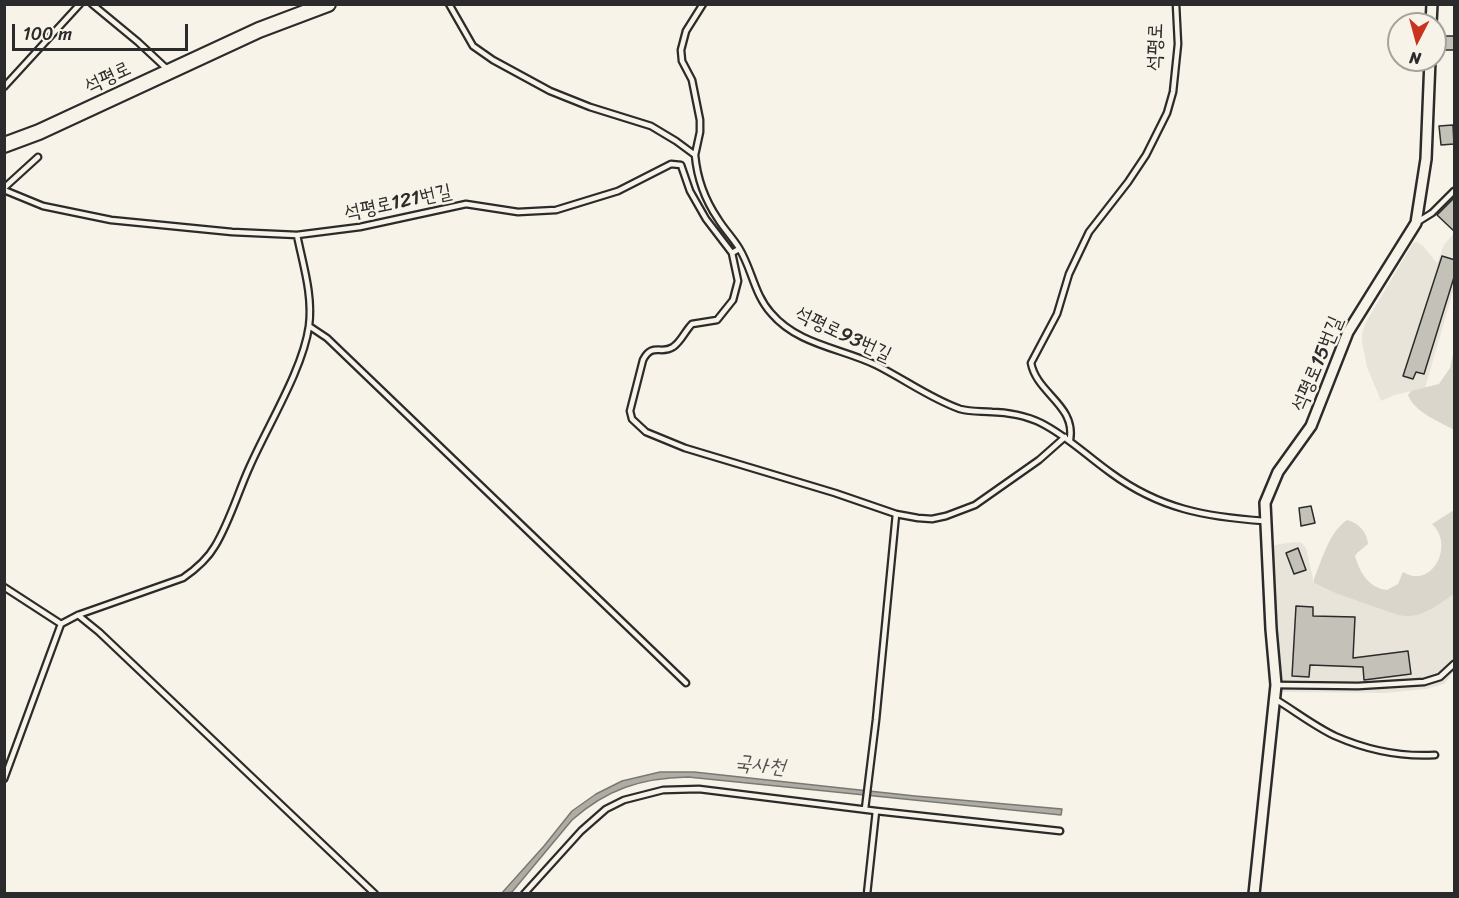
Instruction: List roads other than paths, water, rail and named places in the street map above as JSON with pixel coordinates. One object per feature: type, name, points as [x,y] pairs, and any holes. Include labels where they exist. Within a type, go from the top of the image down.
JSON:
[{"type":"street","name":"석평로","points":[[4,145],[39,132],[259,30],[328,4]]},
{"type":"street","name":"석평로15번길","points":[[1254,894],[1276,685],[1265,503],[1278,472],[1311,426],[1348,332],[1416,223],[1426,159],[1430,72]]},
{"type":"lane","points":[[4,87],[80,4]]},
{"type":"lane","points":[[92,4],[169,71]]},
{"type":"lane","points":[[449,4],[472,46],[493,60],[568,99],[651,126],[695,155]]},
{"type":"lane","name":"석평로93번길","points":[[703,4],[686,31],[681,50],[682,61],[692,80],[700,120],[695,155],[696,168],[705,195],[717,218],[746,261],[761,301],[772,315],[798,335],[873,364],[948,405],[964,410],[1016,415],[1039,422],[1067,439],[1110,473],[1172,506],[1210,516],[1265,522]]},
{"type":"lane","name":"석평로","points":[[1067,439],[1070,421],[1065,410],[1037,380],[1030,363],[1057,314],[1069,274],[1089,232],[1146,155],[1167,113],[1173,92],[1178,44],[1176,4]]},
{"type":"lane","points":[[4,189],[38,157]]},
{"type":"lane","name":"석평로121번길","points":[[4,189],[43,206],[111,220],[232,232],[297,235],[360,227],[466,204],[518,212],[556,210],[618,191],[671,164],[681,165],[693,196],[706,219],[732,253]]},
{"type":"lane","points":[[1416,223],[1432,213],[1455,191]]},
{"type":"lane","points":[[4,778],[61,624],[78,615],[172,583],[196,569],[208,557],[222,532],[298,362],[309,326],[309,290],[297,235]]},
{"type":"lane","points":[[739,249],[732,253],[738,281],[737,290],[728,309],[717,320],[693,324],[673,347],[646,353],[639,370],[632,401],[632,419],[646,432],[685,448],[825,489],[896,514],[932,519],[961,512],[975,505],[1067,439]]},
{"type":"lane","points":[[309,326],[327,338],[686,683]]},
{"type":"lane","points":[[866,807],[896,514]]},
{"type":"lane","points":[[4,587],[61,624]]},
{"type":"lane","points":[[78,615],[99,632],[375,894]]},
{"type":"lane","points":[[1276,685],[1358,686],[1424,682],[1440,677],[1455,664]]},
{"type":"lane","points":[[1275,699],[1336,736],[1366,747],[1395,754],[1435,755]]},
{"type":"lane","points":[[524,894],[606,809],[624,800],[663,790],[699,789],[1060,831]]},
{"type":"lane","points":[[867,894],[876,811]]},
{"type":"water label","name":"국사천","points":[[760,766]]}]
